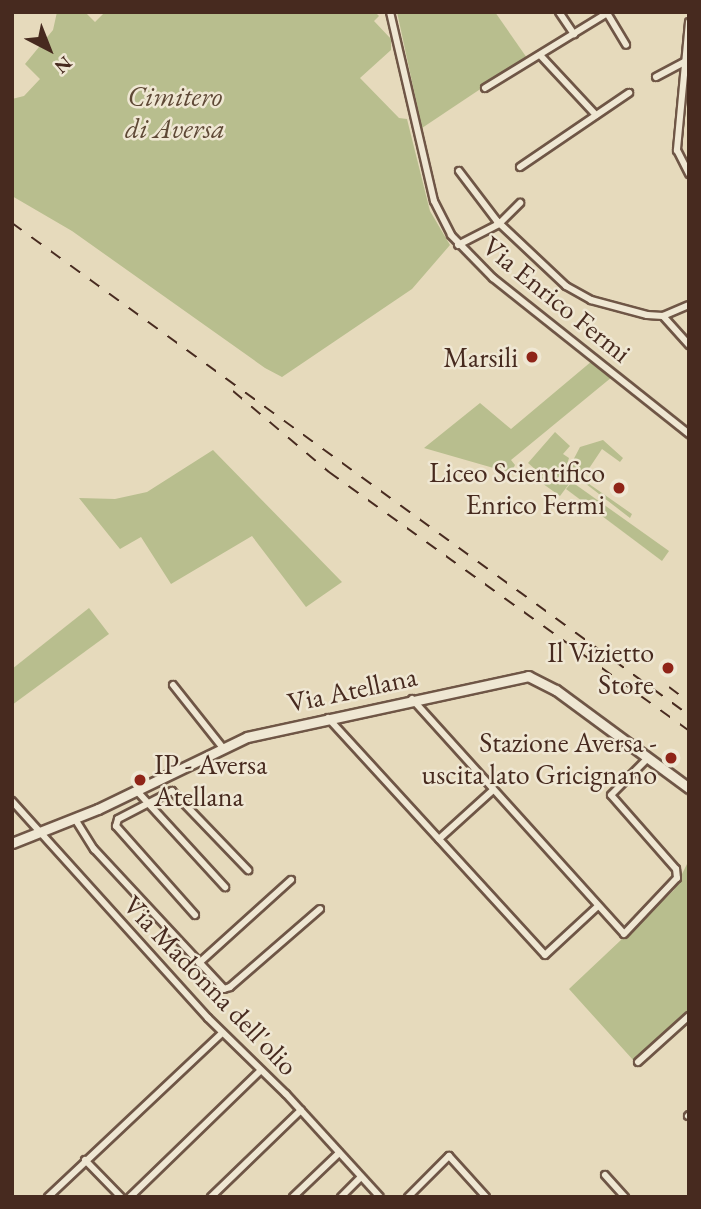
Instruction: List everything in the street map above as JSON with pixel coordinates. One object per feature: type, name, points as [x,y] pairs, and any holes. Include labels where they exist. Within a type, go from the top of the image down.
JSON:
[{"type":"main road","name":"Via Atellana","points":[[12,843],[75,819],[223,748],[275,729],[528,676],[556,690],[689,788]]},
{"type":"street","name":"Via Enrico Fermi","points":[[390,12],[434,201],[458,245],[689,434]]},
{"type":"street","points":[[559,12],[574,34]]},
{"type":"street","points":[[485,88],[608,13],[626,45]]},
{"type":"street","points":[[689,22],[677,150],[689,174]]},
{"type":"street","points":[[540,55],[596,115]]},
{"type":"street","points":[[656,77],[684,62]]},
{"type":"street","points":[[520,167],[629,93]]},
{"type":"street","points":[[459,171],[499,224],[539,264],[583,295],[627,311],[663,316],[689,305]]},
{"type":"street","points":[[458,245],[499,224],[520,203]]},
{"type":"street","points":[[663,316],[689,345]]},
{"type":"street","points":[[173,685],[223,748]]},
{"type":"street","points":[[412,699],[624,934],[677,878],[676,869],[611,795],[648,758]]},
{"type":"street","points":[[327,718],[545,955],[598,906]]},
{"type":"street","points":[[136,790],[225,887]]},
{"type":"street","points":[[439,839],[493,790]]},
{"type":"street","points":[[195,915],[116,826],[118,819],[173,791],[179,794],[248,870]]},
{"type":"street","name":"Via Madonna dell'olio","points":[[12,801],[222,1033],[301,1110],[380,1197]]},
{"type":"street","points":[[75,819],[94,849],[224,989],[230,988],[320,909]]},
{"type":"street","points":[[200,962],[291,880]]},
{"type":"street","points":[[638,1062],[689,1016]]},
{"type":"street","points":[[682,1021],[689,1029]]},
{"type":"street","points":[[48,1197],[222,1033]]},
{"type":"street","points":[[130,1197],[261,1070]]},
{"type":"street","points":[[211,1197],[301,1110]]},
{"type":"street","points":[[293,1197],[339,1153]]},
{"type":"street","points":[[408,1197],[449,1156],[486,1197]]},
{"type":"street","points":[[85,1160],[121,1197]]},
{"type":"street","points":[[605,1175],[625,1197]]},
{"type":"street","points":[[341,1197],[361,1177]]},
{"type":"green space","name":"Cimitero di Aversa","points":[[57,12],[85,12],[95,22],[105,12],[375,12],[379,16],[374,21],[391,39],[391,50],[360,78],[399,118],[407,119],[430,211],[450,245],[412,289],[282,377],[265,368],[72,231],[12,196],[12,99],[24,96],[40,79],[25,64],[53,30]]},
{"type":"green space","points":[[397,12],[495,12],[527,58],[422,128]]},
{"type":"green space","points":[[592,361],[612,377],[511,460],[515,465],[511,473],[424,448],[480,403],[511,429]]},
{"type":"green space","points":[[555,432],[570,446],[563,454],[569,458],[565,471],[572,480],[560,496],[539,481],[543,476],[528,463]]},
{"type":"green space","points":[[603,440],[623,458],[620,462],[602,449],[582,479],[632,514],[630,518],[568,470],[580,447]]},
{"type":"green space","points":[[213,450],[342,582],[306,607],[252,536],[171,584],[141,537],[120,549],[79,498],[115,499],[147,492]]},
{"type":"green space","points":[[572,482],[669,551],[662,561],[566,489]]},
{"type":"green space","points":[[89,608],[109,634],[12,705],[12,669]]},
{"type":"green space","points":[[689,860],[689,1012],[634,1061],[569,989],[674,890]]},
{"type":"railway","points":[[12,223],[689,715]]},
{"type":"railway","points":[[233,391],[329,472],[689,731]]},
{"type":"railway","points":[[669,687],[689,702]]},
{"type":"place","name":"Marsili","points":[[532,357]]},
{"type":"place","name":"Liceo Scientifico Enrico Fermi","points":[[619,488]]},
{"type":"place","name":"Il Vizietto Store","points":[[668,668]]},
{"type":"place","name":"Stazione Aversa - uscita lato Gricignano","points":[[671,758]]},
{"type":"place","name":"IP - Aversa Atellana","points":[[140,780]]}]
